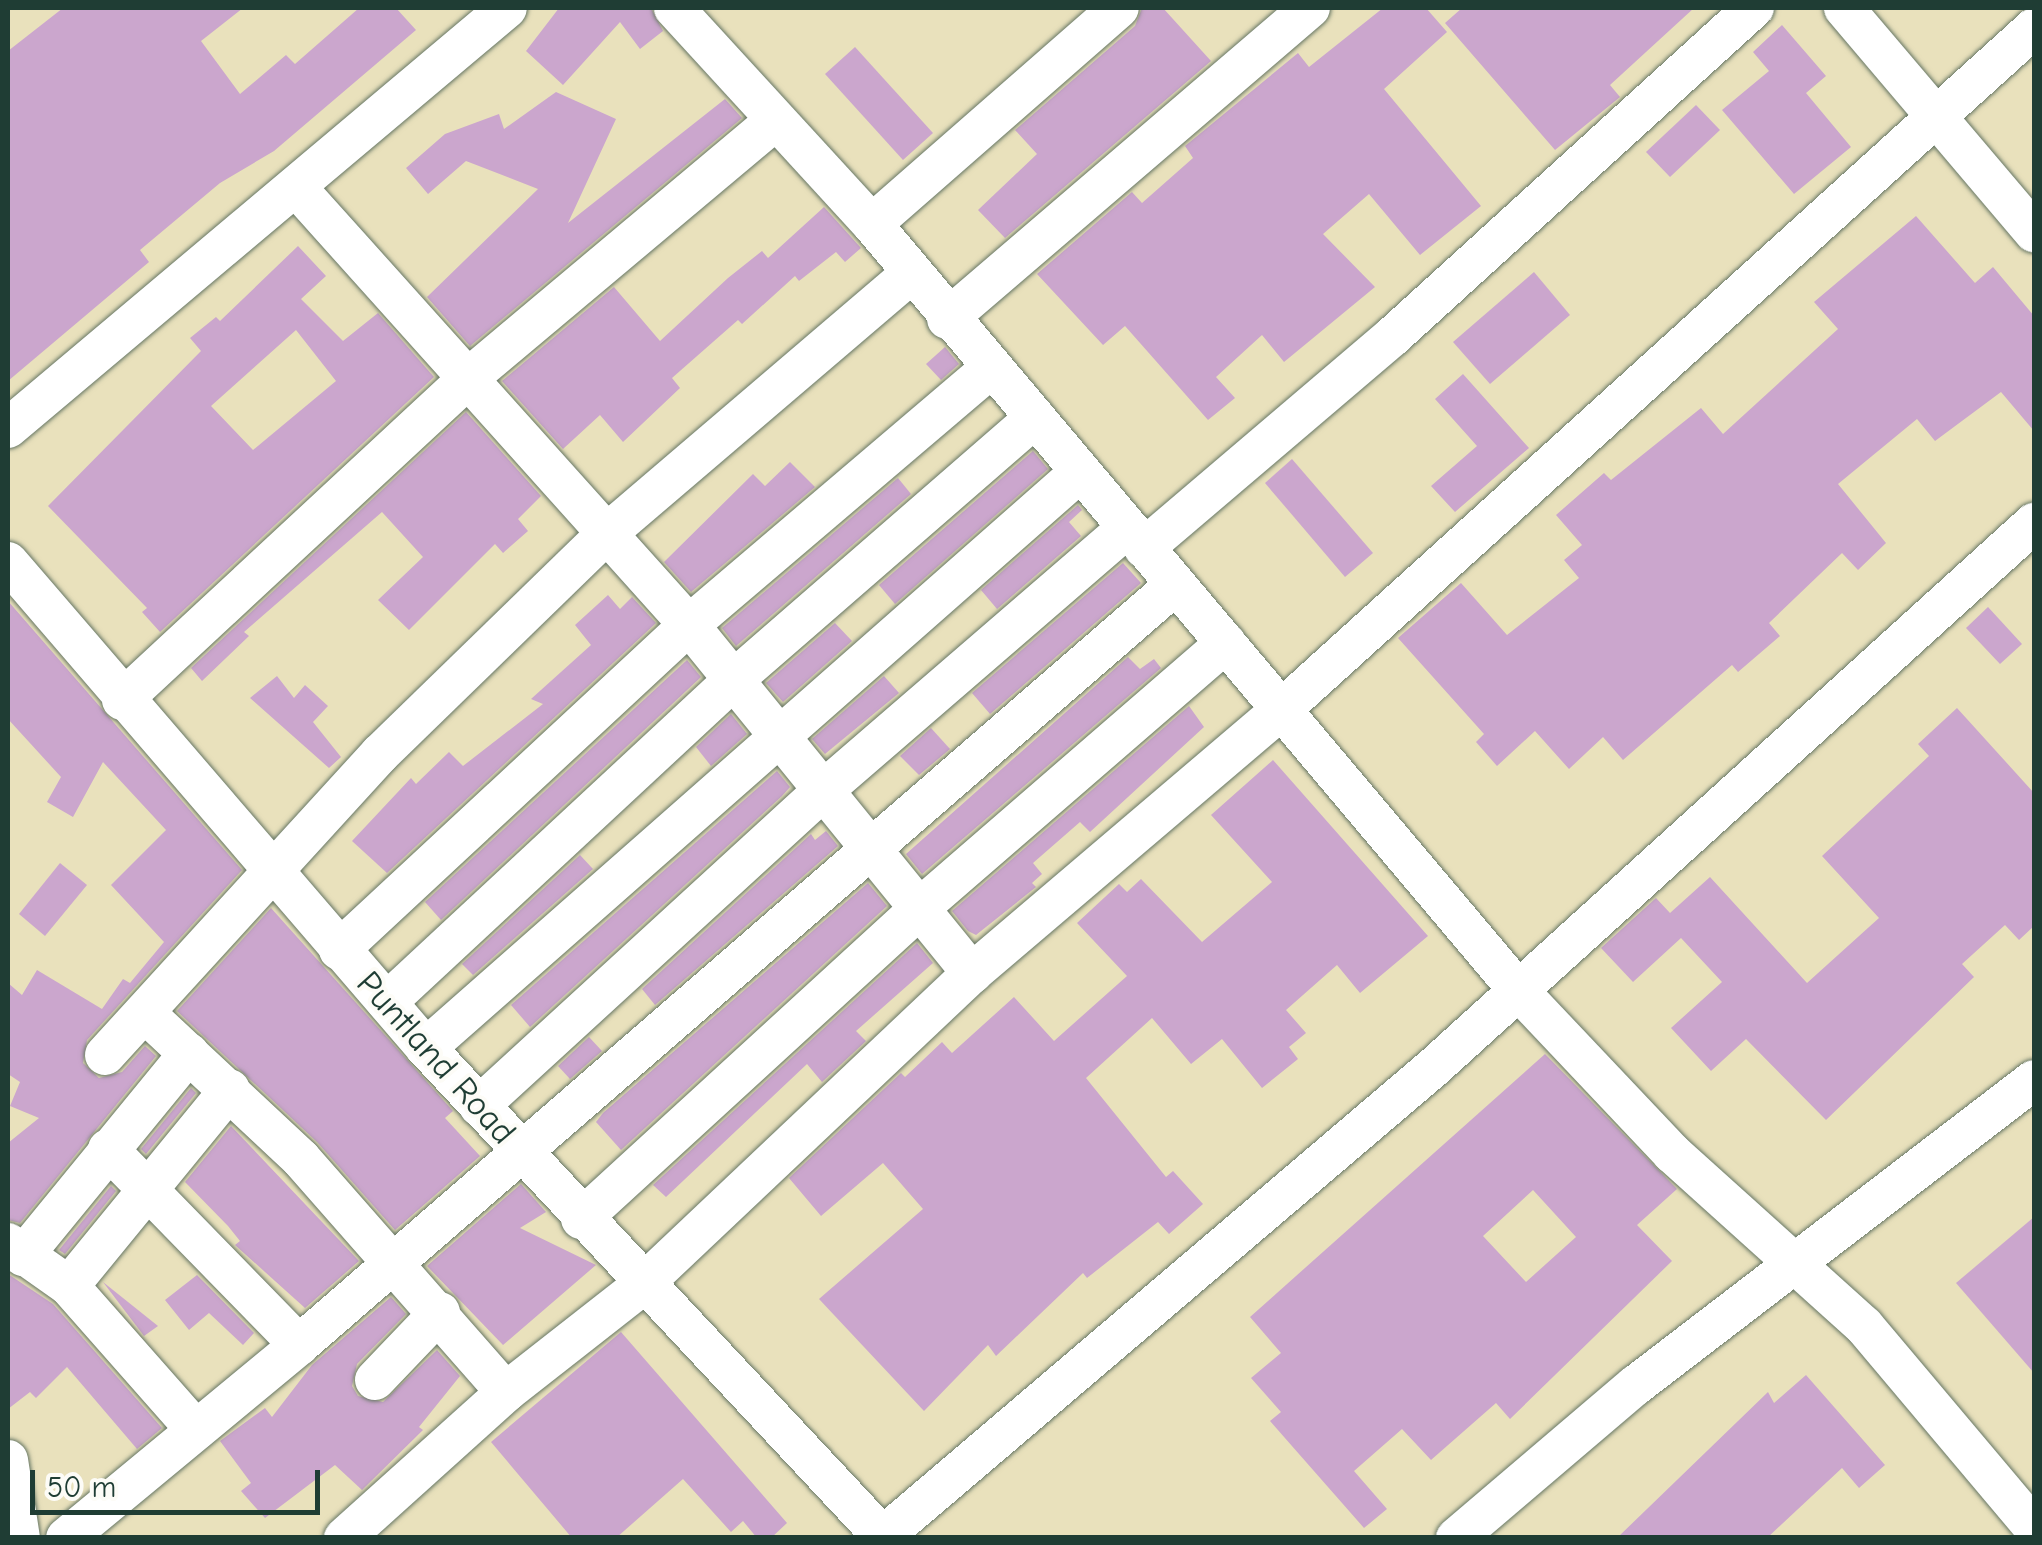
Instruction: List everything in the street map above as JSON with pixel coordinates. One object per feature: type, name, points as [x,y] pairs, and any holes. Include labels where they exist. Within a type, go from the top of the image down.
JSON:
[{"type":"street","points":[[8,428],[507,8]]},
{"type":"street","points":[[674,8],[872,224],[908,275],[1035,418],[1516,989],[1672,1153],[1887,1350],[2025,1524]]},
{"type":"street","points":[[872,224],[1119,8]]},
{"type":"street","points":[[947,319],[1310,8]]},
{"type":"street","points":[[478,1106],[826,788],[1393,336],[1754,8]]},
{"type":"street","points":[[1844,8],[2034,232]]},
{"type":"street","points":[[344,1538],[506,1392],[641,1286],[972,974],[1282,710],[1934,112],[2034,28]]},
{"type":"street","points":[[122,700],[466,380],[775,121]]},
{"type":"street","points":[[296,187],[688,625],[731,682],[826,788],[972,974]]},
{"type":"street","points":[[105,1055],[275,874],[380,754],[605,535],[908,275]]},
{"type":"street","points":[[338,950],[688,625],[990,370]]},
{"type":"street","points":[[387,1002],[731,682],[1035,418]]},
{"type":"street","points":[[426,1048],[1080,472]]},
{"type":"street","points":[[882,1537],[1434,1067],[2034,523]]},
{"type":"street","name":"Puntland Road","points":[[8,562],[338,950],[641,1286],[882,1537]]},
{"type":"street","points":[[66,1538],[299,1345],[1175,585]]},
{"type":"street","points":[[581,1219],[922,906],[1226,643]]},
{"type":"street","points":[[145,1013],[230,1089],[394,1261],[506,1392]]},
{"type":"street","points":[[189,1053],[15,1250],[69,1286],[196,1430]]},
{"type":"street","points":[[1456,1538],[1790,1264],[1918,1174],[2034,1080]]},
{"type":"street","points":[[69,1286],[230,1089]]},
{"type":"street","points":[[108,1149],[299,1345]]},
{"type":"street","points":[[375,1380],[440,1312]]},
{"type":"street","points":[[8,1460],[20,1538]]},
{"type":"building","points":[[63,8],[243,8],[201,41],[240,94],[286,55],[295,64],[359,8],[396,8],[416,30],[274,151],[220,183],[140,250],[149,262],[8,381],[8,51]]},
{"type":"building","points":[[559,8],[651,8],[663,31],[640,49],[620,22],[563,85],[526,51]]},
{"type":"building","points":[[1142,8],[1163,8],[1211,61],[1005,238],[978,210],[1037,154],[1015,130],[1135,26]]},
{"type":"building","points":[[1383,8],[1426,8],[1447,32],[1384,89],[1481,206],[1420,255],[1369,194],[1323,234],[1375,287],[1284,362],[1262,335],[1216,377],[1235,398],[1208,420],[1125,326],[1103,345],[1037,274],[1132,192],[1142,203],[1193,158],[1185,146],[1298,53],[1309,67]]},
{"type":"building","points":[[1462,8],[1694,8],[1610,85],[1620,97],[1555,150],[1445,23]]},
{"type":"building","points":[[1782,25],[1826,76],[1806,93],[1851,147],[1794,194],[1722,110],[1769,71],[1753,52]]},
{"type":"building","points":[[855,47],[933,133],[903,160],[825,74]]},
{"type":"building","points":[[556,92],[616,119],[568,223],[725,99],[742,118],[470,346],[427,297],[538,189],[466,161],[428,194],[406,168],[445,134],[499,114],[504,129]]},
{"type":"building","points":[[1696,105],[1720,130],[1670,177],[1646,152]]},
{"type":"building","points":[[824,207],[861,248],[845,262],[836,252],[799,281],[795,276],[742,324],[738,320],[672,378],[680,388],[623,442],[600,415],[563,449],[502,381],[614,287],[660,341],[728,278],[762,251],[768,258]]},
{"type":"building","points":[[1916,216],[1975,283],[1993,267],[2034,316],[2034,431],[2001,392],[1935,441],[1917,419],[1838,484],[1886,543],[1858,570],[1842,553],[1769,623],[1780,636],[1738,672],[1732,665],[1623,760],[1603,737],[1569,769],[1535,731],[1497,766],[1476,742],[1484,734],[1398,638],[1461,583],[1507,635],[1579,578],[1564,560],[1582,545],[1556,515],[1604,473],[1611,480],[1701,408],[1723,434],[1838,329],[1814,302]]},
{"type":"building","points":[[298,246],[326,276],[301,299],[343,341],[378,313],[434,377],[160,632],[142,612],[147,608],[48,506],[201,351],[190,338],[216,317],[220,321]],"holes":[[[296,330],[336,381],[253,450],[211,406]]]},
{"type":"building","points":[[1534,272],[1570,315],[1490,384],[1453,342]]},
{"type":"building","points":[[945,347],[959,364],[941,380],[926,364]]},
{"type":"building","points":[[1463,374],[1529,448],[1455,512],[1431,486],[1477,446],[1435,399]]},
{"type":"building","points":[[466,412],[541,496],[518,519],[528,531],[503,553],[495,544],[409,630],[378,600],[423,557],[382,512],[244,632],[249,636],[202,681],[191,668]]},
{"type":"building","points":[[1033,451],[1048,469],[895,604],[879,585]]},
{"type":"building","points":[[1292,459],[1373,553],[1345,577],[1265,483]]},
{"type":"building","points":[[790,462],[815,487],[691,592],[664,562],[753,474],[765,486]]},
{"type":"building","points":[[898,478],[911,494],[736,646],[722,628]]},
{"type":"building","points":[[1078,505],[1082,510],[1069,522],[1081,536],[997,609],[981,590]]},
{"type":"building","points":[[1123,563],[1141,583],[990,714],[972,693]]},
{"type":"building","points":[[608,595],[620,609],[632,597],[656,623],[387,873],[352,841],[411,778],[416,784],[449,752],[463,766],[543,704],[531,699],[591,645],[575,625]]},
{"type":"building","points":[[8,601],[242,870],[87,1040],[83,1063],[99,1078],[122,1072],[145,1046],[156,1056],[20,1223],[8,1220],[8,1143],[39,1118],[10,1106],[20,1082],[8,1074],[8,983],[22,995],[37,970],[102,1009],[123,979],[130,983],[164,942],[111,885],[166,830],[103,762],[73,817],[47,802],[61,777],[8,719]]},
{"type":"building","points":[[1988,607],[2022,644],[2000,664],[1966,628]]},
{"type":"building","points":[[835,623],[852,641],[783,702],[766,683]]},
{"type":"building","points":[[1128,657],[1140,669],[1154,659],[1161,668],[922,874],[906,854]]},
{"type":"building","points":[[687,660],[701,677],[441,920],[425,902]]},
{"type":"building","points":[[277,676],[294,698],[305,685],[328,706],[313,722],[341,757],[329,768],[250,698]]},
{"type":"building","points":[[884,676],[899,693],[825,754],[812,739]]},
{"type":"building","points":[[1189,706],[1204,727],[1090,832],[1080,822],[1033,863],[1042,874],[1032,883],[1036,887],[976,935],[968,931],[952,911]]},
{"type":"building","points":[[1957,708],[2034,793],[2034,926],[2019,940],[2005,925],[1962,964],[1974,977],[1826,1120],[1746,1039],[1711,1071],[1671,1028],[1722,982],[1681,938],[1633,982],[1601,948],[1656,898],[1670,913],[1710,877],[1807,983],[1879,918],[1822,856],[1929,756],[1918,744]]},
{"type":"building","points":[[731,714],[747,734],[711,766],[696,747]]},
{"type":"building","points":[[931,728],[950,749],[919,775],[900,756]]},
{"type":"building","points":[[1273,760],[1428,936],[1360,993],[1337,965],[1286,1010],[1306,1033],[1289,1047],[1298,1059],[1262,1088],[1222,1039],[1191,1064],[1152,1018],[1086,1078],[1166,1177],[1173,1171],[1203,1204],[1169,1234],[1158,1222],[1087,1278],[1083,1273],[996,1356],[988,1345],[924,1411],[819,1299],[923,1209],[883,1163],[821,1216],[789,1178],[901,1073],[905,1077],[942,1042],[952,1053],[1014,997],[1054,1041],[1127,976],[1077,923],[1119,884],[1127,892],[1141,879],[1202,942],[1272,882],[1211,815]]},
{"type":"building","points":[[777,771],[790,787],[782,796],[530,1027],[511,1005]]},
{"type":"building","points":[[826,831],[838,846],[655,1005],[642,989],[811,834],[815,840]]},
{"type":"building","points":[[580,855],[593,869],[473,975],[462,964]]},
{"type":"building","points":[[60,863],[87,885],[45,936],[19,914]]},
{"type":"building","points":[[868,883],[887,906],[621,1150],[596,1122],[603,1113]]},
{"type":"building","points":[[271,908],[453,1111],[445,1118],[480,1156],[395,1230],[317,1142],[177,1011]]},
{"type":"building","points":[[917,943],[933,963],[856,1031],[866,1041],[822,1082],[807,1064],[666,1197],[653,1185]]},
{"type":"building","points":[[589,1037],[602,1051],[570,1079],[558,1066]]},
{"type":"building","points":[[1545,1054],[1677,1189],[1637,1225],[1672,1261],[1510,1419],[1496,1403],[1431,1460],[1402,1429],[1354,1471],[1387,1509],[1364,1528],[1270,1421],[1281,1412],[1251,1378],[1281,1353],[1250,1317]],"holes":[[[1533,1190],[1576,1237],[1526,1282],[1483,1236]]]},
{"type":"building","points":[[191,1088],[196,1093],[146,1154],[141,1149]]},
{"type":"building","points":[[231,1126],[359,1261],[305,1308],[235,1245],[240,1241],[185,1182]]},
{"type":"building","points":[[521,1184],[546,1212],[520,1228],[596,1265],[503,1345],[427,1266]]},
{"type":"building","points":[[111,1186],[116,1191],[65,1254],[59,1250]]},
{"type":"building","points":[[2034,1217],[2034,1373],[1956,1283]]},
{"type":"building","points":[[8,1274],[53,1304],[162,1428],[137,1449],[67,1367],[36,1398],[30,1392],[8,1409]]},
{"type":"building","points":[[197,1275],[254,1333],[243,1345],[209,1313],[189,1330],[165,1300]]},
{"type":"building","points":[[103,1282],[158,1326],[144,1336]]},
{"type":"building","points":[[391,1297],[406,1314],[357,1364],[352,1386],[358,1396],[383,1402],[437,1350],[460,1376],[419,1427],[423,1430],[362,1490],[335,1465],[265,1518],[241,1491],[251,1483],[220,1441],[265,1408],[272,1417],[312,1365]]},
{"type":"building","points":[[621,1332],[787,1523],[771,1538],[757,1538],[743,1521],[731,1532],[683,1479],[616,1538],[572,1538],[491,1442]]},
{"type":"building","points":[[1806,1375],[1885,1465],[1859,1488],[1842,1468],[1767,1538],[1617,1538],[1768,1392],[1774,1403]]}]
